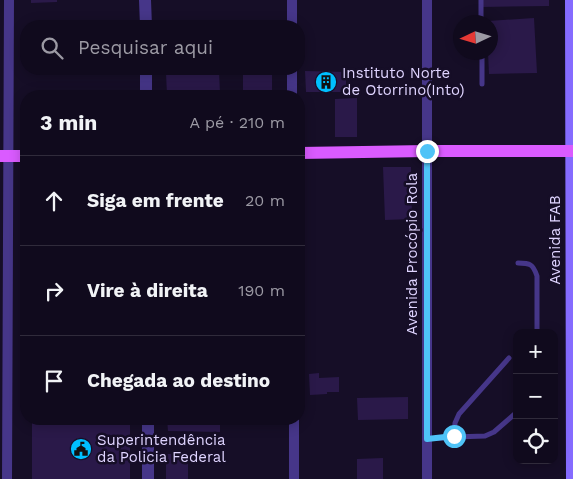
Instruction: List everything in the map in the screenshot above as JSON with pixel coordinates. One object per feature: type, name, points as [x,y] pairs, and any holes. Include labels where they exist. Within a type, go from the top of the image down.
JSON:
[{"type":"main road","name":"Avenida FAB","points":[[571,0],[572,479]]},
{"type":"main road","points":[[305,154],[427,151],[572,151]]},
{"type":"main road","points":[[4,156],[20,156]]},
{"type":"street","points":[[7,479],[4,156],[9,0]]},
{"type":"street","points":[[146,0],[146,20]]},
{"type":"street","points":[[292,0],[292,20]]},
{"type":"street","name":"Avenida Procópio Rola","points":[[427,0],[427,479]]},
{"type":"street","points":[[146,75],[146,90]]},
{"type":"street","points":[[292,75],[292,90]]},
{"type":"street","points":[[148,425],[148,479]]},
{"type":"street","points":[[294,425],[294,479]]},
{"type":"lane","points":[[481,0],[482,15]]},
{"type":"lane","points":[[482,60],[482,84]]},
{"type":"lane","points":[[518,263],[528,263],[534,268],[537,276],[536,329]]},
{"type":"lane","points":[[454,436],[455,423],[459,414],[509,358]]},
{"type":"lane","points":[[427,439],[454,436],[485,436],[494,432],[513,415]]},
{"type":"building","points":[[31,0],[57,0],[57,2],[31,3]]},
{"type":"building","points":[[481,0],[549,0],[549,6],[481,7]]},
{"type":"building","points":[[534,18],[537,73],[489,74],[488,60],[498,60],[498,20]]},
{"type":"building","name":"Instituto Norte de Otorrino(Into)","points":[[305,71],[346,72],[346,92],[306,92]]},
{"type":"building","points":[[166,75],[219,75],[220,90],[167,90]]},
{"type":"building","points":[[243,75],[272,75],[272,90],[243,90]]},
{"type":"building","points":[[357,98],[357,137],[335,137],[335,99]]},
{"type":"building","points":[[383,167],[411,167],[412,219],[385,220]]},
{"type":"building","points":[[319,373],[319,378],[339,377],[339,392],[310,395],[309,374]]},
{"type":"building","points":[[408,397],[408,419],[358,420],[357,398]]},
{"type":"building","name":"Superintendência da Policia Federal","points":[[32,425],[130,425],[130,479],[32,479]]},
{"type":"building","points":[[168,425],[220,425],[220,432],[168,431]]},
{"type":"building","points":[[166,454],[188,454],[188,479],[166,479]]},
{"type":"building","points":[[383,458],[383,479],[357,479],[357,459]]},
{"type":"place","name":"Instituto Norte de Otorrino(Into)","points":[[326,82]]},
{"type":"place","name":"Superintendência da Policia Federal","points":[[81,449]]},
{"type":"route","points":[[427,151],[427,439],[454,436]]}]
